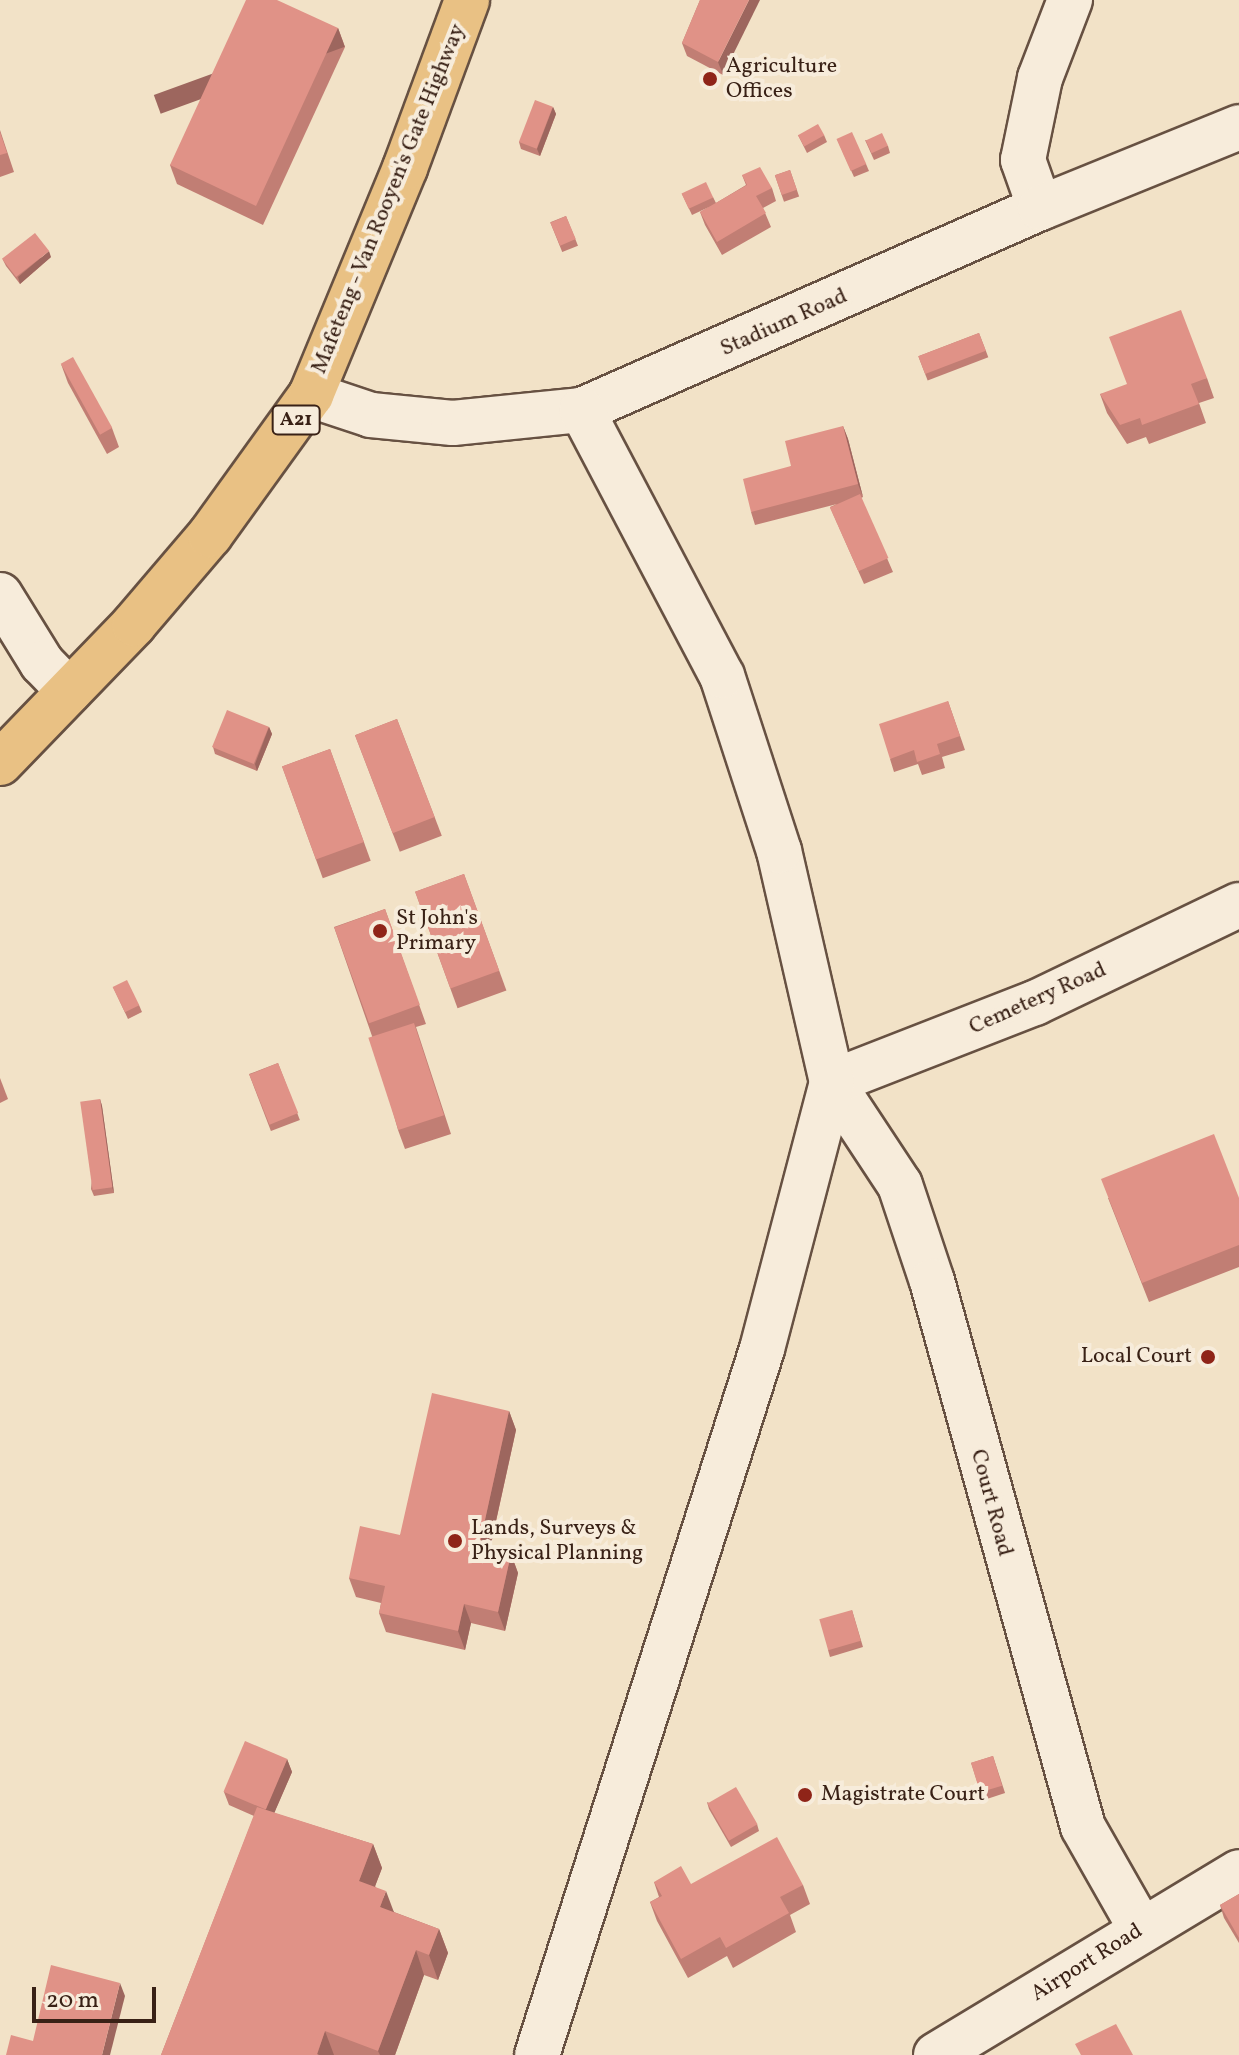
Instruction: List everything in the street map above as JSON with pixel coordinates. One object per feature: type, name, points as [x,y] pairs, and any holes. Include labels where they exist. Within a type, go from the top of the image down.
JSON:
[{"type":"main road","name":"Mafeteng - Van Rooyen's Gate Highway","points":[[0,763],[210,535],[311,395],[405,168],[467,0]]},
{"type":"street","points":[[1040,208],[1023,160],[1040,78],[1070,0]]},
{"type":"street","name":"Stadium Road","points":[[311,395],[371,415],[453,423],[582,410],[1040,208],[1239,127]]},
{"type":"street","points":[[537,2055],[762,1349],[832,1082],[779,851],[722,676],[582,410]]},
{"type":"street","points":[[0,595],[42,663],[69,691]]},
{"type":"street","name":"Cemetery Road","points":[[832,1082],[1035,1003],[1239,905]]},
{"type":"street","name":"Court Road","points":[[832,1082],[900,1185],[932,1281],[1083,1827],[1141,1929]]},
{"type":"street","name":"Airport Road","points":[[936,2055],[1239,1872]]},
{"type":"building","points":[[246,0],[277,0],[338,28],[256,206],[170,165]]},
{"type":"building","points":[[700,0],[749,0],[718,62],[682,43]]},
{"type":"building","points":[[535,100],[553,107],[537,149],[519,142]]},
{"type":"building","points":[[818,124],[824,135],[804,147],[798,135]]},
{"type":"building","points":[[0,132],[7,153],[0,155]]},
{"type":"building","points":[[852,132],[866,164],[851,171],[836,139]]},
{"type":"building","points":[[882,133],[888,146],[872,153],[866,141]]},
{"type":"building","points":[[760,167],[772,188],[756,196],[766,213],[717,242],[700,212],[747,185],[742,175]]},
{"type":"building","points":[[790,170],[797,190],[782,195],[775,175]]},
{"type":"building","points":[[706,182],[713,197],[689,209],[682,193]]},
{"type":"building","points":[[566,216],[576,239],[560,246],[550,223]]},
{"type":"building","points":[[35,233],[49,251],[16,277],[2,259]]},
{"type":"building","points":[[1181,310],[1207,378],[1191,384],[1199,404],[1142,425],[1140,418],[1120,425],[1100,394],[1127,384],[1109,337]]},
{"type":"building","points":[[979,333],[986,351],[925,374],[918,356]]},
{"type":"building","points":[[73,357],[112,428],[100,435],[61,364]]},
{"type":"building","points":[[843,426],[858,484],[751,512],[743,479],[791,466],[785,441]]},
{"type":"building","points":[[860,494],[888,558],[858,571],[830,507]]},
{"type":"building","points":[[948,701],[960,736],[937,744],[940,754],[917,762],[914,750],[890,759],[879,724]]},
{"type":"building","points":[[227,710],[269,727],[254,764],[212,747]]},
{"type":"building","points":[[397,719],[435,817],[393,833],[355,735]]},
{"type":"building","points":[[330,749],[364,842],[316,859],[282,766]]},
{"type":"building","points":[[464,874],[499,971],[450,989],[415,892]]},
{"type":"building","points":[[385,909],[420,1005],[369,1023],[334,927]]},
{"type":"building","points":[[127,980],[139,1005],[125,1012],[113,987]]},
{"type":"building","points":[[414,1023],[444,1115],[398,1130],[368,1038]]},
{"type":"building","points":[[278,1063],[298,1113],[269,1125],[249,1075]]},
{"type":"building","points":[[100,1099],[112,1187],[93,1190],[80,1102]]},
{"type":"building","points":[[1214,1134],[1239,1198],[1239,1245],[1142,1283],[1101,1179]]},
{"type":"building","points":[[432,1393],[509,1411],[479,1547],[511,1554],[498,1612],[464,1604],[458,1631],[379,1613],[385,1586],[349,1578],[360,1526],[400,1535]]},
{"type":"building","points":[[852,1610],[861,1641],[828,1650],[819,1619]]},
{"type":"building","points":[[245,1741],[287,1759],[266,1810],[224,1792]]},
{"type":"building","points":[[993,1756],[1002,1786],[980,1792],[971,1763]]},
{"type":"building","points":[[736,1787],[758,1824],[729,1841],[707,1804]]},
{"type":"building","points":[[257,1807],[373,1844],[359,1881],[386,1891],[380,1907],[439,1929],[429,1955],[416,1950],[378,2051],[325,2031],[319,2055],[161,2055]]},
{"type":"building","points":[[777,1837],[803,1885],[780,1897],[789,1913],[726,1948],[720,1937],[681,1959],[650,1902],[662,1896],[654,1882],[681,1866],[691,1884]]},
{"type":"building","points":[[1239,1894],[1239,1938],[1220,1905]]},
{"type":"building","points":[[51,1965],[120,1983],[102,2055],[6,2055],[11,2035],[33,2041]]},
{"type":"building","points":[[1116,2024],[1133,2055],[1081,2055],[1075,2044]]},
{"type":"place","name":"Agriculture Offices","points":[[710,79]]},
{"type":"place","name":"St John's Primary","points":[[380,931]]},
{"type":"place","name":"Local Court","points":[[1208,1357]]},
{"type":"place","name":"Lands, Surveys & Physical Planning","points":[[455,1541]]},
{"type":"place","name":"Magistrate Court","points":[[805,1795]]}]
